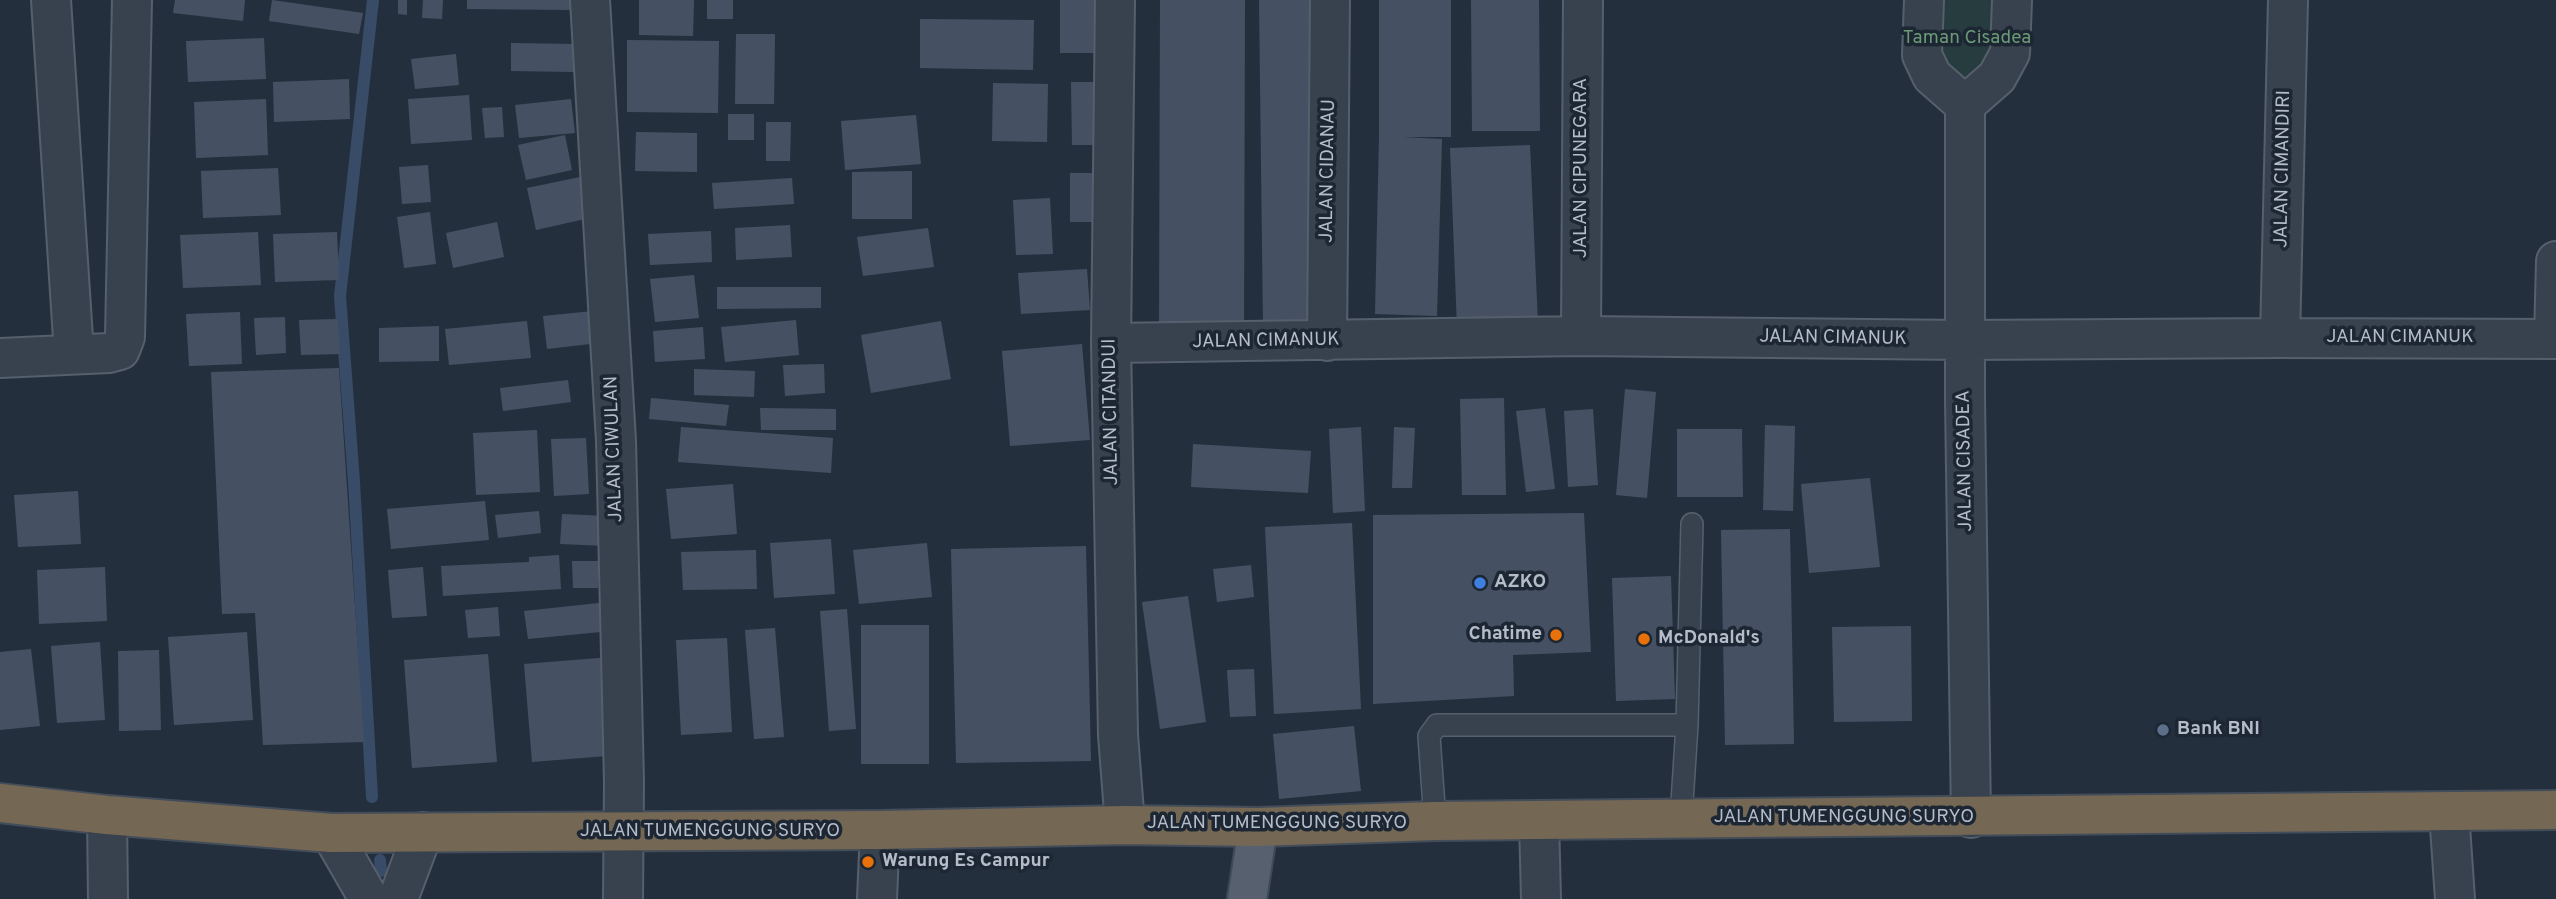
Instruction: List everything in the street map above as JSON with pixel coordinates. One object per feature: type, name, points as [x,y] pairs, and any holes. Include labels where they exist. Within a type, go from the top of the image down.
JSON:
[{"type":"highway","name":"JALAN TUMENGGUNG SURYO","points":[[0,803],[107,815],[331,833],[625,833],[1125,825],[1258,827],[1435,821],[1971,818],[2556,810]]},
{"type":"main road","points":[[1247,899],[1258,827]]},
{"type":"street","points":[[51,0],[74,354]]},
{"type":"street","points":[[0,358],[109,353],[120,350],[125,337],[132,0]]},
{"type":"street","name":"JALAN CIWULAN","points":[[590,0],[616,441],[625,833],[623,899]]},
{"type":"street","name":"JALAN CITANDUI","points":[[1115,0],[1111,344],[1118,735],[1125,825]]},
{"type":"street","name":"JALAN CIDANAU","points":[[1327,341],[1331,0]]},
{"type":"street","name":"JALAN CIPUNEGARA","points":[[1581,336],[1583,0]]},
{"type":"street","points":[[1924,0],[1922,55],[1932,76],[1965,105],[1997,77],[2010,53],[2012,0]]},
{"type":"street","name":"JALAN CIMANDIRI","points":[[2280,338],[2288,0]]},
{"type":"street","name":"JALAN CISADEA","points":[[1965,105],[1964,340],[1971,818]]},
{"type":"street","points":[[2555,339],[2556,261]]},
{"type":"street","name":"JALAN CIMANUK","points":[[1111,344],[1581,336],[1964,340],[2555,339]]},
{"type":"street","points":[[2449,812],[2455,899]]},
{"type":"street","points":[[107,815],[108,899]]},
{"type":"street","points":[[1539,820],[1541,899]]},
{"type":"street","points":[[877,899],[880,830]]},
{"type":"street","points":[[398,899],[424,832]]},
{"type":"street","points":[[331,833],[369,899]]},
{"type":"lane","points":[[1681,818],[1687,725],[1692,524]]},
{"type":"lane","points":[[1435,821],[1430,736],[1437,726],[1687,725]]},
{"type":"green space","name":"Taman Cisadea","points":[[1935,0],[2000,0],[1999,50],[1972,79],[1960,79],[1939,65]]},
{"type":"building","points":[[175,0],[245,0],[243,21],[173,13]]},
{"type":"building","points":[[272,0],[363,13],[359,34],[269,21]]},
{"type":"building","points":[[398,0],[407,0],[407,15],[398,14]]},
{"type":"building","points":[[423,0],[443,0],[442,19],[422,18]]},
{"type":"building","points":[[467,0],[573,0],[573,10],[467,9]]},
{"type":"building","points":[[639,0],[694,0],[693,36],[639,35]]},
{"type":"building","points":[[707,0],[733,0],[733,19],[707,19]]},
{"type":"building","points":[[1060,0],[1096,0],[1095,53],[1060,53]]},
{"type":"building","points":[[1160,0],[1245,0],[1244,333],[1159,333]]},
{"type":"building","points":[[1259,0],[1315,0],[1319,325],[1263,325]]},
{"type":"building","points":[[1379,0],[1451,0],[1451,137],[1403,137],[1442,139],[1437,316],[1375,314]]},
{"type":"building","points":[[1471,0],[1539,0],[1540,131],[1472,131]]},
{"type":"building","points":[[920,19],[1034,20],[1033,70],[920,68]]},
{"type":"building","points":[[736,34],[775,34],[774,104],[735,104]]},
{"type":"building","points":[[264,38],[266,79],[188,82],[186,41]]},
{"type":"building","points":[[627,40],[719,41],[718,113],[627,112]]},
{"type":"building","points":[[511,43],[577,44],[576,72],[511,71]]},
{"type":"building","points":[[456,54],[459,85],[415,89],[411,59]]},
{"type":"building","points":[[349,79],[350,119],[274,122],[273,82]]},
{"type":"building","points":[[1071,82],[1099,82],[1101,145],[1072,145]]},
{"type":"building","points":[[993,83],[1048,84],[1047,142],[992,141]]},
{"type":"building","points":[[469,95],[472,140],[411,144],[408,99]]},
{"type":"building","points":[[266,99],[268,155],[196,158],[194,102]]},
{"type":"building","points":[[571,99],[575,133],[519,138],[515,105]]},
{"type":"building","points":[[502,107],[504,137],[485,138],[482,108]]},
{"type":"building","points":[[728,114],[754,114],[754,140],[728,140]]},
{"type":"building","points":[[916,115],[921,164],[845,170],[841,121]]},
{"type":"building","points":[[766,122],[791,122],[790,161],[766,161]]},
{"type":"building","points":[[636,132],[697,133],[697,172],[635,171]]},
{"type":"building","points":[[565,135],[572,170],[526,180],[518,145]]},
{"type":"building","points":[[1530,145],[1538,324],[1457,327],[1450,148]]},
{"type":"building","points":[[428,165],[431,202],[402,204],[399,167]]},
{"type":"building","points":[[278,168],[281,215],[203,218],[201,171]]},
{"type":"building","points":[[912,171],[912,219],[852,219],[852,172]]},
{"type":"building","points":[[1070,173],[1096,173],[1096,222],[1070,222]]},
{"type":"building","points":[[585,176],[594,217],[536,230],[527,188]]},
{"type":"building","points":[[792,178],[794,204],[714,209],[712,183]]},
{"type":"building","points":[[1050,198],[1053,254],[1016,255],[1013,200]]},
{"type":"building","points":[[430,212],[436,264],[404,268],[397,217]]},
{"type":"building","points":[[497,222],[504,257],[453,268],[446,233]]},
{"type":"building","points":[[790,225],[792,257],[736,260],[735,228]]},
{"type":"building","points":[[928,228],[934,267],[863,276],[857,237]]},
{"type":"building","points":[[711,231],[712,262],[650,265],[648,234]]},
{"type":"building","points":[[258,232],[261,285],[183,288],[180,235]]},
{"type":"building","points":[[337,232],[339,280],[275,282],[273,234]]},
{"type":"building","points":[[1087,269],[1090,310],[1021,314],[1018,273]]},
{"type":"building","points":[[694,275],[699,318],[655,322],[650,279]]},
{"type":"building","points":[[717,287],[821,287],[821,308],[717,309]]},
{"type":"building","points":[[603,310],[607,342],[547,349],[543,316]]},
{"type":"building","points":[[240,312],[242,364],[189,366],[186,314]]},
{"type":"building","points":[[285,317],[286,353],[256,355],[254,318]]},
{"type":"building","points":[[338,319],[340,354],[301,355],[299,320]]},
{"type":"building","points":[[796,320],[799,355],[725,362],[721,327]]},
{"type":"building","points":[[527,321],[531,358],[449,365],[445,329]]},
{"type":"building","points":[[941,321],[951,379],[871,393],[861,335]]},
{"type":"building","points":[[439,326],[439,361],[379,362],[379,328]]},
{"type":"building","points":[[703,327],[705,359],[655,362],[653,331]]},
{"type":"building","points":[[1082,344],[1090,440],[1010,446],[1002,351]]},
{"type":"building","points":[[824,364],[825,393],[785,396],[783,365]]},
{"type":"building","points":[[339,368],[364,742],[263,745],[255,613],[222,614],[211,372]]},
{"type":"building","points":[[694,369],[755,371],[754,397],[694,395]]},
{"type":"building","points":[[568,380],[571,402],[503,411],[500,388]]},
{"type":"building","points":[[1625,389],[1656,392],[1647,498],[1616,495]]},
{"type":"building","points":[[651,398],[729,405],[726,426],[649,419]]},
{"type":"building","points":[[1504,398],[1506,495],[1462,495],[1460,399]]},
{"type":"building","points":[[760,408],[836,409],[836,430],[761,430]]},
{"type":"building","points":[[1545,408],[1555,489],[1526,492],[1516,411]]},
{"type":"building","points":[[1593,409],[1598,485],[1568,487],[1564,411]]},
{"type":"building","points":[[1765,425],[1795,426],[1793,511],[1763,510]]},
{"type":"building","points":[[681,427],[833,438],[831,473],[678,462]]},
{"type":"building","points":[[1361,427],[1365,511],[1333,513],[1329,429]]},
{"type":"building","points":[[1394,427],[1415,428],[1412,488],[1392,488]]},
{"type":"building","points":[[1677,429],[1742,429],[1743,497],[1677,497]]},
{"type":"building","points":[[537,430],[540,492],[476,495],[473,433]]},
{"type":"building","points":[[586,438],[589,494],[554,496],[551,439]]},
{"type":"building","points":[[1193,444],[1311,451],[1308,493],[1191,487]]},
{"type":"building","points":[[1870,478],[1880,567],[1809,573],[1801,484]]},
{"type":"building","points":[[733,484],[737,534],[671,539],[666,489]]},
{"type":"building","points":[[78,491],[81,544],[18,547],[14,495]]},
{"type":"building","points":[[485,501],[489,540],[391,549],[387,509]]},
{"type":"building","points":[[539,511],[541,533],[498,538],[495,515]]},
{"type":"building","name":"AZKO","points":[[1584,513],[1591,652],[1513,655],[1514,696],[1373,704],[1373,515]]},
{"type":"building","points":[[562,514],[607,516],[606,546],[560,544]]},
{"type":"building","points":[[1352,523],[1361,709],[1274,714],[1265,527]]},
{"type":"building","points":[[1790,529],[1794,744],[1725,745],[1721,530]]},
{"type":"building","points":[[831,539],[835,594],[774,598],[770,543]]},
{"type":"building","points":[[927,543],[932,597],[859,604],[853,550]]},
{"type":"building","points":[[1086,546],[1091,761],[956,763],[951,549]]},
{"type":"building","points":[[756,550],[757,589],[683,590],[681,552]]},
{"type":"building","points":[[559,555],[561,589],[443,596],[441,566],[529,562],[529,557]]},
{"type":"building","points":[[572,561],[598,561],[598,588],[573,588]]},
{"type":"building","points":[[1251,565],[1254,597],[1217,602],[1213,569]]},
{"type":"building","points":[[105,567],[107,621],[39,624],[37,570]]},
{"type":"building","points":[[423,567],[427,616],[392,618],[388,570]]},
{"type":"building","name":"McDonald's","points":[[1671,576],[1675,699],[1616,701],[1612,578]]},
{"type":"building","points":[[1188,596],[1206,722],[1160,729],[1142,602]]},
{"type":"building","points":[[608,602],[611,631],[528,639],[524,611]]},
{"type":"building","points":[[498,607],[500,636],[468,638],[465,610]]},
{"type":"building","points":[[847,609],[856,729],[829,731],[820,611]]},
{"type":"building","points":[[861,625],[929,625],[929,764],[861,764]]},
{"type":"building","points":[[1911,626],[1912,721],[1834,722],[1832,627]]},
{"type":"building","points":[[775,628],[784,737],[754,739],[745,630]]},
{"type":"building","points":[[247,632],[253,720],[174,725],[168,637]]},
{"type":"building","points":[[727,638],[732,732],[681,735],[676,640]]},
{"type":"building","points":[[100,642],[105,720],[57,723],[51,646]]},
{"type":"building","points":[[31,649],[40,726],[0,730],[0,652]]},
{"type":"building","points":[[159,650],[161,730],[119,731],[118,651]]},
{"type":"building","points":[[488,654],[497,762],[412,768],[404,660]]},
{"type":"building","points":[[611,657],[619,755],[532,762],[524,664]]},
{"type":"building","points":[[1254,669],[1256,716],[1230,717],[1227,670]]},
{"type":"building","points":[[1354,726],[1361,791],[1279,799],[1273,734]]},
{"type":"waterway","points":[[372,797],[354,482],[340,296],[373,0]]},
{"type":"waterway","points":[[380,860],[381,871]]},
{"type":"place","name":"AZKO","points":[[1480,583]]},
{"type":"place","name":"Chatime","points":[[1556,635]]},
{"type":"place","name":"McDonald's","points":[[1644,639]]},
{"type":"place","name":"Bank BNI","points":[[2163,730]]},
{"type":"place","name":"Warung Es Campur","points":[[868,862]]}]
